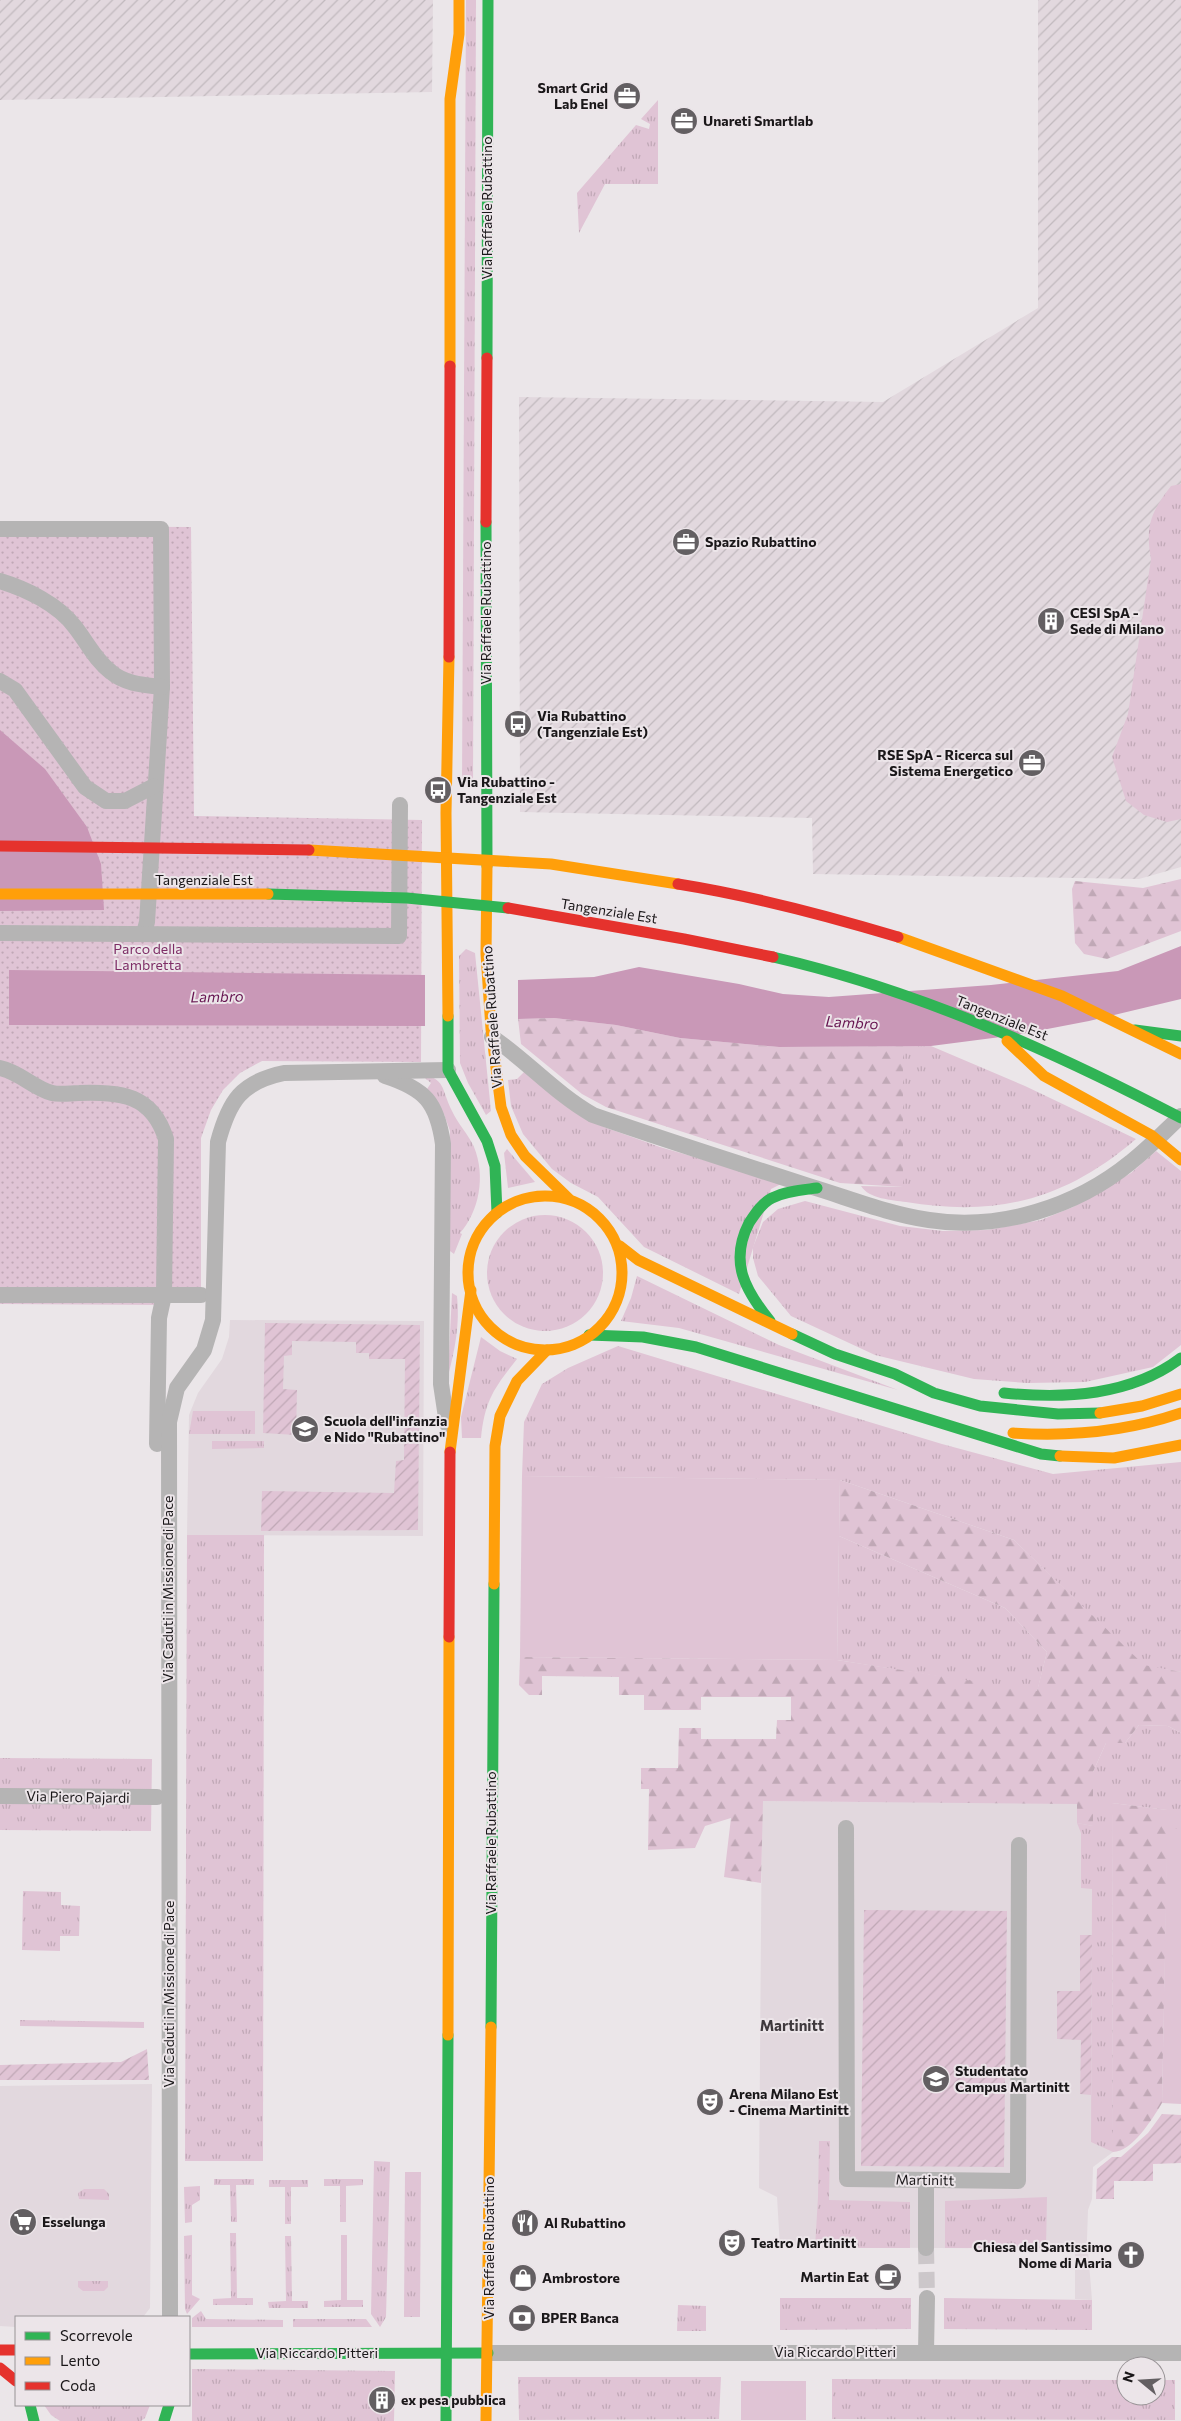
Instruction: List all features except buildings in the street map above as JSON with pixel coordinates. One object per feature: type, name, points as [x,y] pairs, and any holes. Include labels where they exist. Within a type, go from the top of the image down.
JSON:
[{"type":"main road","points":[[459,0],[458,34],[450,99],[449,724],[446,813],[448,1070],[487,1141],[495,1166],[497,1213]]},
{"type":"main road","name":"Via Raffaele Rubattino","points":[[488,0],[486,955],[500,1108],[516,1144],[546,1179],[569,1200]]},
{"type":"main road","points":[[0,846],[289,849],[551,864],[618,873],[739,894],[814,912],[922,944],[1062,996],[1181,1054]]},
{"type":"main road","name":"Tangenziale Est","points":[[0,894],[283,895],[409,898],[469,903],[682,938],[838,974],[998,1031],[1081,1068],[1181,1117]]},
{"type":"main road","points":[[1135,1030],[1181,1036]]},
{"type":"main road","points":[[998,1031],[1027,1063],[1042,1075],[1172,1150],[1181,1160]]},
{"type":"main road","points":[[772,1324],[754,1302],[742,1280],[738,1258],[742,1235],[754,1214],[768,1200],[787,1192],[817,1188]]},
{"type":"main road","name":"Via Raffaele Rubattino","points":[[446,2421],[450,1445],[458,1387],[468,1336],[470,1262],[474,1243],[484,1227],[497,1213],[514,1203],[532,1197],[551,1196],[582,1205],[598,1216],[620,1246],[622,1277],[619,1296],[605,1321],[590,1335],[566,1347],[547,1350],[519,1345],[502,1336],[482,1316],[470,1290]]},
{"type":"main road","points":[[620,1246],[638,1260],[835,1354],[895,1374],[952,1386]]},
{"type":"main road","points":[[590,1335],[628,1334],[655,1336],[1041,1454],[1076,1458],[1114,1458],[1181,1445]]},
{"type":"main road","name":"Via Raffaele Rubattino","points":[[486,2421],[496,1426],[502,1406],[512,1386],[525,1369],[547,1350]]},
{"type":"main road","points":[[988,1391],[1023,1395],[1112,1389],[1143,1381],[1166,1370],[1181,1358]]},
{"type":"main road","points":[[895,1374],[934,1394],[980,1406],[1020,1412],[1058,1414],[1102,1413],[1142,1406],[1181,1394]]},
{"type":"main road","points":[[954,1427],[1043,1435],[1095,1434],[1148,1425],[1181,1413]]},
{"type":"main road","points":[[0,2350],[15,2350]]},
{"type":"main road","name":"Via Riccardo Pitteri","points":[[190,2354],[488,2353]]},
{"type":"main road","points":[[0,2368],[15,2380]]},
{"type":"main road","points":[[30,2406],[34,2421]]},
{"type":"main road","points":[[164,2421],[169,2406]]},
{"type":"street","points":[[0,529],[160,529],[162,687],[154,786],[148,912],[144,933]]},
{"type":"street","points":[[0,582],[17,586],[49,604],[74,625],[95,657],[111,673],[130,683],[162,687]]},
{"type":"street","points":[[0,681],[15,690],[85,787],[106,802],[125,801],[154,786]]},
{"type":"street","points":[[0,933],[399,936],[400,805]]},
{"type":"street","points":[[492,1037],[579,1107],[593,1115],[875,1207],[928,1220],[965,1224],[996,1222],[1028,1215],[1095,1187],[1131,1162],[1181,1117]]},
{"type":"street","points":[[0,1068],[11,1070],[54,1094],[112,1092],[140,1101],[161,1122],[166,1139],[164,1295],[159,1318],[157,1501]]},
{"type":"street","name":"Via Caduti in Missione di Pace","points":[[170,2316],[169,1422],[178,1388],[204,1350],[213,1320],[218,1142],[224,1120],[233,1102],[246,1088],[262,1078],[284,1073],[448,1070]]},
{"type":"street","name":"Via Raffaele Rubattino","points":[[375,1072],[398,1080],[420,1092],[434,1108],[440,1124],[443,1144],[441,1384],[450,1445]]},
{"type":"street","points":[[0,1295],[201,1295]]},
{"type":"street","name":"Via Piero Pajardi","points":[[0,1796],[157,1797]]},
{"type":"street","name":"Martinitt","points":[[846,1828],[847,2179],[1018,2181],[1018,1845]]},
{"type":"street","points":[[926,2180],[926,2248]]},
{"type":"street","points":[[926,2352],[927,2298]]},
{"type":"street","points":[[190,2342],[223,2354]]},
{"type":"street","name":"Via Riccardo Pitteri","points":[[488,2353],[1181,2353]]},
{"type":"shaded area","points":[[0,0],[433,0],[432,92],[0,100]]},
{"type":"shaded area","points":[[1038,0],[1181,0],[1181,867],[1139,879],[813,874],[812,818],[520,812],[519,397],[883,402],[1038,308]]},
{"type":"shaded area","name":"Scuola dell'infanzia e Nido \"Rubattino\"","points":[[230,1320],[424,1321],[423,1536],[187,1535],[189,1415],[198,1393],[222,1359],[229,1337]]},
{"type":"shaded area","name":"Studentato Campus Martinitt","points":[[762,1801],[1112,1803],[1113,2152],[1093,2167],[1092,2199],[1088,2210],[1087,2239],[1092,2300],[1075,2299],[1075,2249],[780,2247],[777,2197],[759,2188]]},
{"type":"shaded area","points":[[152,2084],[150,2308],[144,2316],[15,2316],[15,2327],[0,2326],[0,2086]]},
{"type":"green space","points":[[466,0],[476,0],[473,786],[462,786]]},
{"type":"green space","points":[[658,100],[658,184],[605,184],[579,233],[577,193],[636,125],[649,129],[650,124],[641,119]]},
{"type":"green space","points":[[1181,484],[1181,819],[1167,822],[1144,815],[1126,801],[1112,757],[1128,714],[1151,559],[1149,528],[1151,520],[1171,486]]},
{"type":"green space","name":"Parco della Lambretta","points":[[0,526],[191,527],[194,816],[422,820],[421,1062],[262,1061],[240,1073],[223,1090],[211,1110],[201,1138],[201,1287],[163,1305],[0,1304]]},
{"type":"green space","points":[[1181,879],[1181,931],[1107,959],[1084,954],[1075,943],[1072,889],[1075,881],[1143,888]]},
{"type":"green space","points":[[466,949],[475,953],[491,1111],[486,1115],[468,1083],[460,1063],[459,956]]},
{"type":"green space","points":[[554,1018],[616,1025],[680,1038],[779,1047],[903,1046],[903,1187],[840,1183],[606,1107],[582,1094],[521,1044],[518,1019]]},
{"type":"green space","points":[[903,1046],[931,1046],[1025,1086],[1136,1139],[1083,1177],[1056,1190],[1000,1205],[970,1207],[939,1206],[881,1198],[869,1194],[861,1186],[903,1187]]},
{"type":"green space","points":[[526,1070],[604,1127],[660,1147],[783,1183],[771,1189],[739,1294],[644,1247],[598,1197],[571,1183],[552,1169],[523,1134],[511,1106],[508,1080],[517,1079]]},
{"type":"green space","points":[[420,1074],[434,1078],[442,1086],[452,1111],[472,1142],[478,1158],[480,1170],[479,1193],[472,1215],[460,1233],[462,1234],[454,1254],[450,1251],[450,1131],[444,1114],[427,1089],[431,1083]]},
{"type":"green space","points":[[507,1149],[535,1182],[508,1188],[504,1153]]},
{"type":"green space","points":[[1156,1151],[1181,1171],[1181,1345],[1153,1367],[1085,1382],[1027,1383],[974,1379],[875,1355],[791,1316],[758,1276],[753,1258],[753,1247],[763,1222],[778,1209],[805,1201],[900,1226],[943,1231],[987,1230],[1041,1220],[1073,1207],[1131,1173]]},
{"type":"green space","points":[[545,1215],[567,1219],[586,1232],[599,1251],[603,1273],[599,1295],[586,1314],[567,1327],[545,1331],[523,1327],[504,1314],[491,1295],[487,1273],[491,1251],[504,1232],[523,1219]]},
{"type":"green space","points":[[637,1276],[779,1345],[898,1390],[679,1328],[621,1321],[631,1298]]},
{"type":"green space","points":[[452,1293],[457,1296],[458,1317],[455,1346],[448,1376]]},
{"type":"green space","points":[[265,1323],[420,1325],[418,1530],[261,1531],[262,1491],[394,1493],[396,1461],[404,1460],[405,1359],[369,1359],[369,1353],[356,1353],[356,1342],[292,1341],[292,1355],[284,1356],[283,1389],[297,1390],[296,1435],[263,1433]]},
{"type":"green space","points":[[481,1337],[500,1351],[517,1359],[492,1395],[485,1414],[481,1438],[462,1438],[461,1417]]},
{"type":"green space","points":[[618,1346],[942,1444],[1053,1474],[1181,1462],[1181,1672],[1144,1666],[1014,1540],[840,1480],[522,1476],[524,1422],[542,1384],[568,1368]]},
{"type":"green space","points":[[193,1411],[255,1411],[255,1434],[189,1434]]},
{"type":"green space","points":[[212,1441],[264,1441],[264,1448],[212,1449]]},
{"type":"green space","points":[[522,1476],[840,1480],[837,1660],[520,1657]]},
{"type":"green space","points":[[840,1480],[1014,1540],[1144,1665],[1181,1672],[1181,1733],[1168,1726],[1139,1725],[1125,1743],[1106,1743],[1093,1772],[1093,1826],[1077,1823],[1077,1804],[763,1801],[761,1883],[724,1877],[731,1818],[705,1826],[695,1848],[648,1850],[649,1789],[641,1789],[641,1768],[678,1768],[679,1728],[701,1728],[701,1739],[776,1739],[777,1720],[791,1720],[791,1697],[701,1697],[701,1710],[644,1710],[644,1695],[619,1695],[619,1677],[542,1676],[542,1695],[529,1695],[519,1685],[520,1657],[837,1660],[1037,1691],[1047,1652],[1005,1608],[839,1536]]},
{"type":"green space","points":[[187,1535],[264,1535],[263,2161],[185,2161]]},
{"type":"green space","points":[[839,1536],[1005,1608],[1047,1652],[1037,1692],[837,1660]]},
{"type":"green space","points":[[1139,1725],[1168,1726],[1181,1733],[1181,1829],[1167,1829],[1167,1810],[1112,1803],[1113,2152],[1091,2142],[1092,1889],[1081,1888],[1081,1833],[1077,1823],[1093,1826],[1093,1772],[1106,1743],[1125,1743]]},
{"type":"green space","points":[[0,1758],[152,1759],[151,1831],[0,1830]]},
{"type":"green space","points":[[1112,1803],[1168,1810],[1162,2103],[1148,2125],[1134,2140],[1120,2151],[1113,2152]]},
{"type":"green space","points":[[1167,1829],[1181,1829],[1181,2104],[1162,2103]]},
{"type":"green space","points":[[23,1891],[61,1892],[61,1905],[80,1906],[79,1936],[60,1936],[60,1951],[22,1950]]},
{"type":"green space","points":[[864,1910],[1007,1911],[1004,2167],[861,2166]]},
{"type":"green space","points":[[1080,1935],[1092,1935],[1091,2095],[1080,2094],[1081,2040],[1057,2039],[1057,1991],[1080,1991]]},
{"type":"green space","points":[[20,2020],[144,2022],[144,2028],[20,2026]]},
{"type":"green space","points":[[147,2049],[149,2080],[0,2080],[0,2065],[121,2062]]},
{"type":"green space","points":[[1162,2114],[1181,2115],[1181,2163],[1153,2164],[1153,2181],[1114,2181],[1114,2199],[1096,2199],[1097,2169],[1112,2157],[1121,2157],[1148,2133]]},
{"type":"green space","points":[[819,2141],[830,2141],[829,2200],[910,2202],[910,2248],[815,2248]]},
{"type":"green space","points":[[374,2161],[390,2162],[386,2317],[380,2327],[371,2314]]},
{"type":"green space","points":[[405,2172],[421,2172],[420,2317],[404,2317]]},
{"type":"green space","points":[[214,2179],[254,2179],[254,2185],[236,2185],[237,2222],[231,2222],[230,2185],[214,2185]]},
{"type":"green space","points":[[324,2179],[363,2179],[363,2185],[346,2186],[346,2222],[340,2222],[340,2186],[324,2186]]},
{"type":"green space","points":[[269,2180],[308,2180],[308,2187],[291,2187],[291,2224],[285,2224],[285,2187],[269,2187]]},
{"type":"green space","points":[[200,2186],[200,2200],[192,2205],[192,2222],[185,2223],[184,2187]]},
{"type":"green space","points":[[84,2189],[104,2189],[109,2194],[109,2200],[79,2199],[78,2193]]},
{"type":"green space","points":[[1047,2197],[1046,2248],[945,2248],[945,2201]]},
{"type":"green space","points":[[230,2233],[236,2233],[237,2298],[253,2298],[253,2305],[213,2305],[213,2299],[231,2298]]},
{"type":"green space","points":[[192,2235],[192,2295],[200,2299],[187,2314],[185,2309],[184,2236]]},
{"type":"green space","points":[[341,2235],[347,2235],[347,2300],[363,2300],[363,2307],[324,2307],[324,2301],[341,2300]]},
{"type":"green space","points":[[285,2236],[291,2236],[292,2301],[308,2301],[308,2308],[269,2308],[268,2302],[286,2301]]},
{"type":"green space","points":[[78,2281],[108,2281],[108,2287],[104,2291],[83,2291],[78,2287]]},
{"type":"green space","points":[[780,2298],[911,2298],[911,2329],[780,2330]]},
{"type":"green space","points":[[944,2298],[1092,2300],[1092,2330],[944,2329]]},
{"type":"green space","points":[[678,2305],[706,2306],[706,2331],[677,2331]]},
{"type":"green space","points":[[201,2311],[206,2319],[283,2320],[283,2327],[192,2327],[192,2318]]},
{"type":"green space","points":[[293,2319],[366,2319],[372,2327],[293,2327]]},
{"type":"green space","points":[[192,2369],[395,2371],[394,2421],[192,2421]]},
{"type":"green space","points":[[518,2377],[721,2377],[719,2419],[519,2420]]},
{"type":"green space","points":[[832,2379],[1116,2380],[1116,2406],[1166,2406],[1166,2380],[1175,2380],[1175,2420],[832,2419]]},
{"type":"green space","points":[[741,2381],[806,2381],[806,2420],[741,2420]]},
{"type":"green space","points":[[45,2406],[150,2406],[145,2418],[141,2421],[60,2421],[51,2415]]},
{"type":"water","points":[[0,730],[45,769],[87,827],[101,864],[104,910],[0,911]]},
{"type":"water","name":"Lambro","points":[[1181,946],[1181,999],[1089,1021],[1016,1035],[931,1046],[779,1047],[680,1038],[616,1025],[554,1018],[518,1019],[518,980],[594,977],[639,967],[739,984],[783,994],[829,997],[991,985],[1118,971]]},
{"type":"water","name":"Lambro","points":[[9,970],[425,975],[425,1026],[9,1025]]},
{"type":"tunnel","points":[[926,2248],[927,2298]]},
{"type":"traffic: fast","points":[[487,358],[488,0]]},
{"type":"traffic: fast","points":[[486,522],[487,866]]},
{"type":"traffic: fast","points":[[268,894],[407,898],[508,908]]},
{"type":"traffic: fast","points":[[773,957],[879,987],[982,1024],[1083,1069],[1181,1118]]},
{"type":"traffic: fast","points":[[448,1016],[448,1070],[487,1141],[495,1166],[497,1213]]},
{"type":"traffic: fast","points":[[1135,1030],[1181,1036]]},
{"type":"traffic: fast","points":[[770,1321],[753,1298],[743,1275],[740,1263],[743,1237],[749,1223],[768,1200],[788,1192],[817,1188]]},
{"type":"traffic: fast","points":[[792,1334],[835,1354],[895,1374],[934,1393],[980,1406],[1058,1414],[1100,1413]]},
{"type":"traffic: fast","points":[[589,1335],[643,1337],[696,1347],[1041,1454],[1060,1456]]},
{"type":"traffic: fast","points":[[1004,1393],[1074,1395],[1097,1392],[1141,1380],[1162,1371],[1181,1358]]},
{"type":"traffic: fast","points":[[491,2027],[494,1584]]},
{"type":"traffic: fast","points":[[446,2421],[448,2035]]},
{"type":"traffic: fast","points":[[190,2354],[488,2353]]},
{"type":"traffic: fast","points":[[30,2406],[34,2421]]},
{"type":"traffic: fast","points":[[164,2421],[169,2406]]},
{"type":"traffic: slow","points":[[450,366],[450,99],[459,34],[459,0]]},
{"type":"traffic: slow","points":[[448,1016],[446,813],[449,657]]},
{"type":"traffic: slow","points":[[309,850],[551,864],[678,884]]},
{"type":"traffic: slow","points":[[487,866],[486,954],[491,1029],[501,1107],[511,1135],[525,1156],[569,1199]]},
{"type":"traffic: slow","points":[[0,894],[268,894]]},
{"type":"traffic: slow","points":[[898,937],[1062,996],[1181,1054]]},
{"type":"traffic: slow","points":[[1007,1041],[1044,1076],[1151,1135],[1181,1160]]},
{"type":"traffic: slow","points":[[545,1196],[574,1202],[588,1209],[599,1219],[609,1230],[616,1244],[622,1273],[616,1302],[609,1316],[599,1327],[588,1337],[574,1344],[545,1350],[516,1344],[502,1337],[491,1327],[481,1316],[474,1302],[468,1273],[474,1244],[481,1230],[491,1219],[502,1209],[516,1202],[545,1196]]},
{"type":"traffic: slow","points":[[620,1246],[638,1260],[792,1334]]},
{"type":"traffic: slow","points":[[450,1452],[471,1290]]},
{"type":"traffic: slow","points":[[494,1584],[495,1446],[500,1416],[517,1381],[547,1350]]},
{"type":"traffic: slow","points":[[1100,1413],[1142,1406],[1181,1394]]},
{"type":"traffic: slow","points":[[1013,1433],[1056,1434],[1098,1432],[1139,1425],[1181,1413]]},
{"type":"traffic: slow","points":[[1060,1456],[1114,1458],[1181,1445]]},
{"type":"traffic: slow","points":[[448,2035],[449,1637]]},
{"type":"traffic: slow","points":[[486,2421],[491,2027]]},
{"type":"traffic: jam","points":[[486,522],[487,358]]},
{"type":"traffic: jam","points":[[449,657],[450,366]]},
{"type":"traffic: jam","points":[[0,846],[309,850]]},
{"type":"traffic: jam","points":[[678,884],[734,894],[789,907],[898,937]]},
{"type":"traffic: jam","points":[[508,908],[684,939],[773,957]]},
{"type":"traffic: jam","points":[[449,1637],[450,1452]]},
{"type":"traffic: jam","points":[[0,2350],[15,2350]]},
{"type":"traffic: jam","points":[[0,2368],[15,2380]]},
{"type":"place","name":"Smart Grid Lab Enel","points":[[627,96]]},
{"type":"place","name":"Unareti Smartlab","points":[[684,121]]},
{"type":"place","name":"Spazio Rubattino","points":[[686,542]]},
{"type":"place","name":"CESI SpA - Sede di Milano","points":[[1051,621]]},
{"type":"place","name":"Via Rubattino (Tangenziale Est)","points":[[518,724]]},
{"type":"place","name":"RSE SpA - Ricerca sul Sistema Energetico","points":[[1032,763]]},
{"type":"place","name":"Via Rubattino - Tangenziale Est","points":[[438,790]]},
{"type":"place","name":"Scuola dell'infanzia e Nido \"Rubattino\"","points":[[305,1429]]},
{"type":"place","name":"Studentato Campus Martinitt","points":[[936,2079]]},
{"type":"place","name":"Arena Milano Est - Cinema Martinitt","points":[[710,2102]]},
{"type":"place","name":"Esselunga","points":[[23,2222]]},
{"type":"place","name":"Al Rubattino","points":[[525,2223]]},
{"type":"place","name":"Teatro Martinitt","points":[[732,2243]]},
{"type":"place","name":"Chiesa del Santissimo Nome di Maria","points":[[1131,2255]]},
{"type":"place","name":"Martin Eat","points":[[888,2277]]},
{"type":"place","name":"Ambrostore","points":[[523,2278]]},
{"type":"place","name":"BPER Banca","points":[[522,2318]]},
{"type":"place","name":"ex pesa pubblica","points":[[382,2400]]},
{"type":"district","name":"Martinitt","points":[[792,2026]]}]
